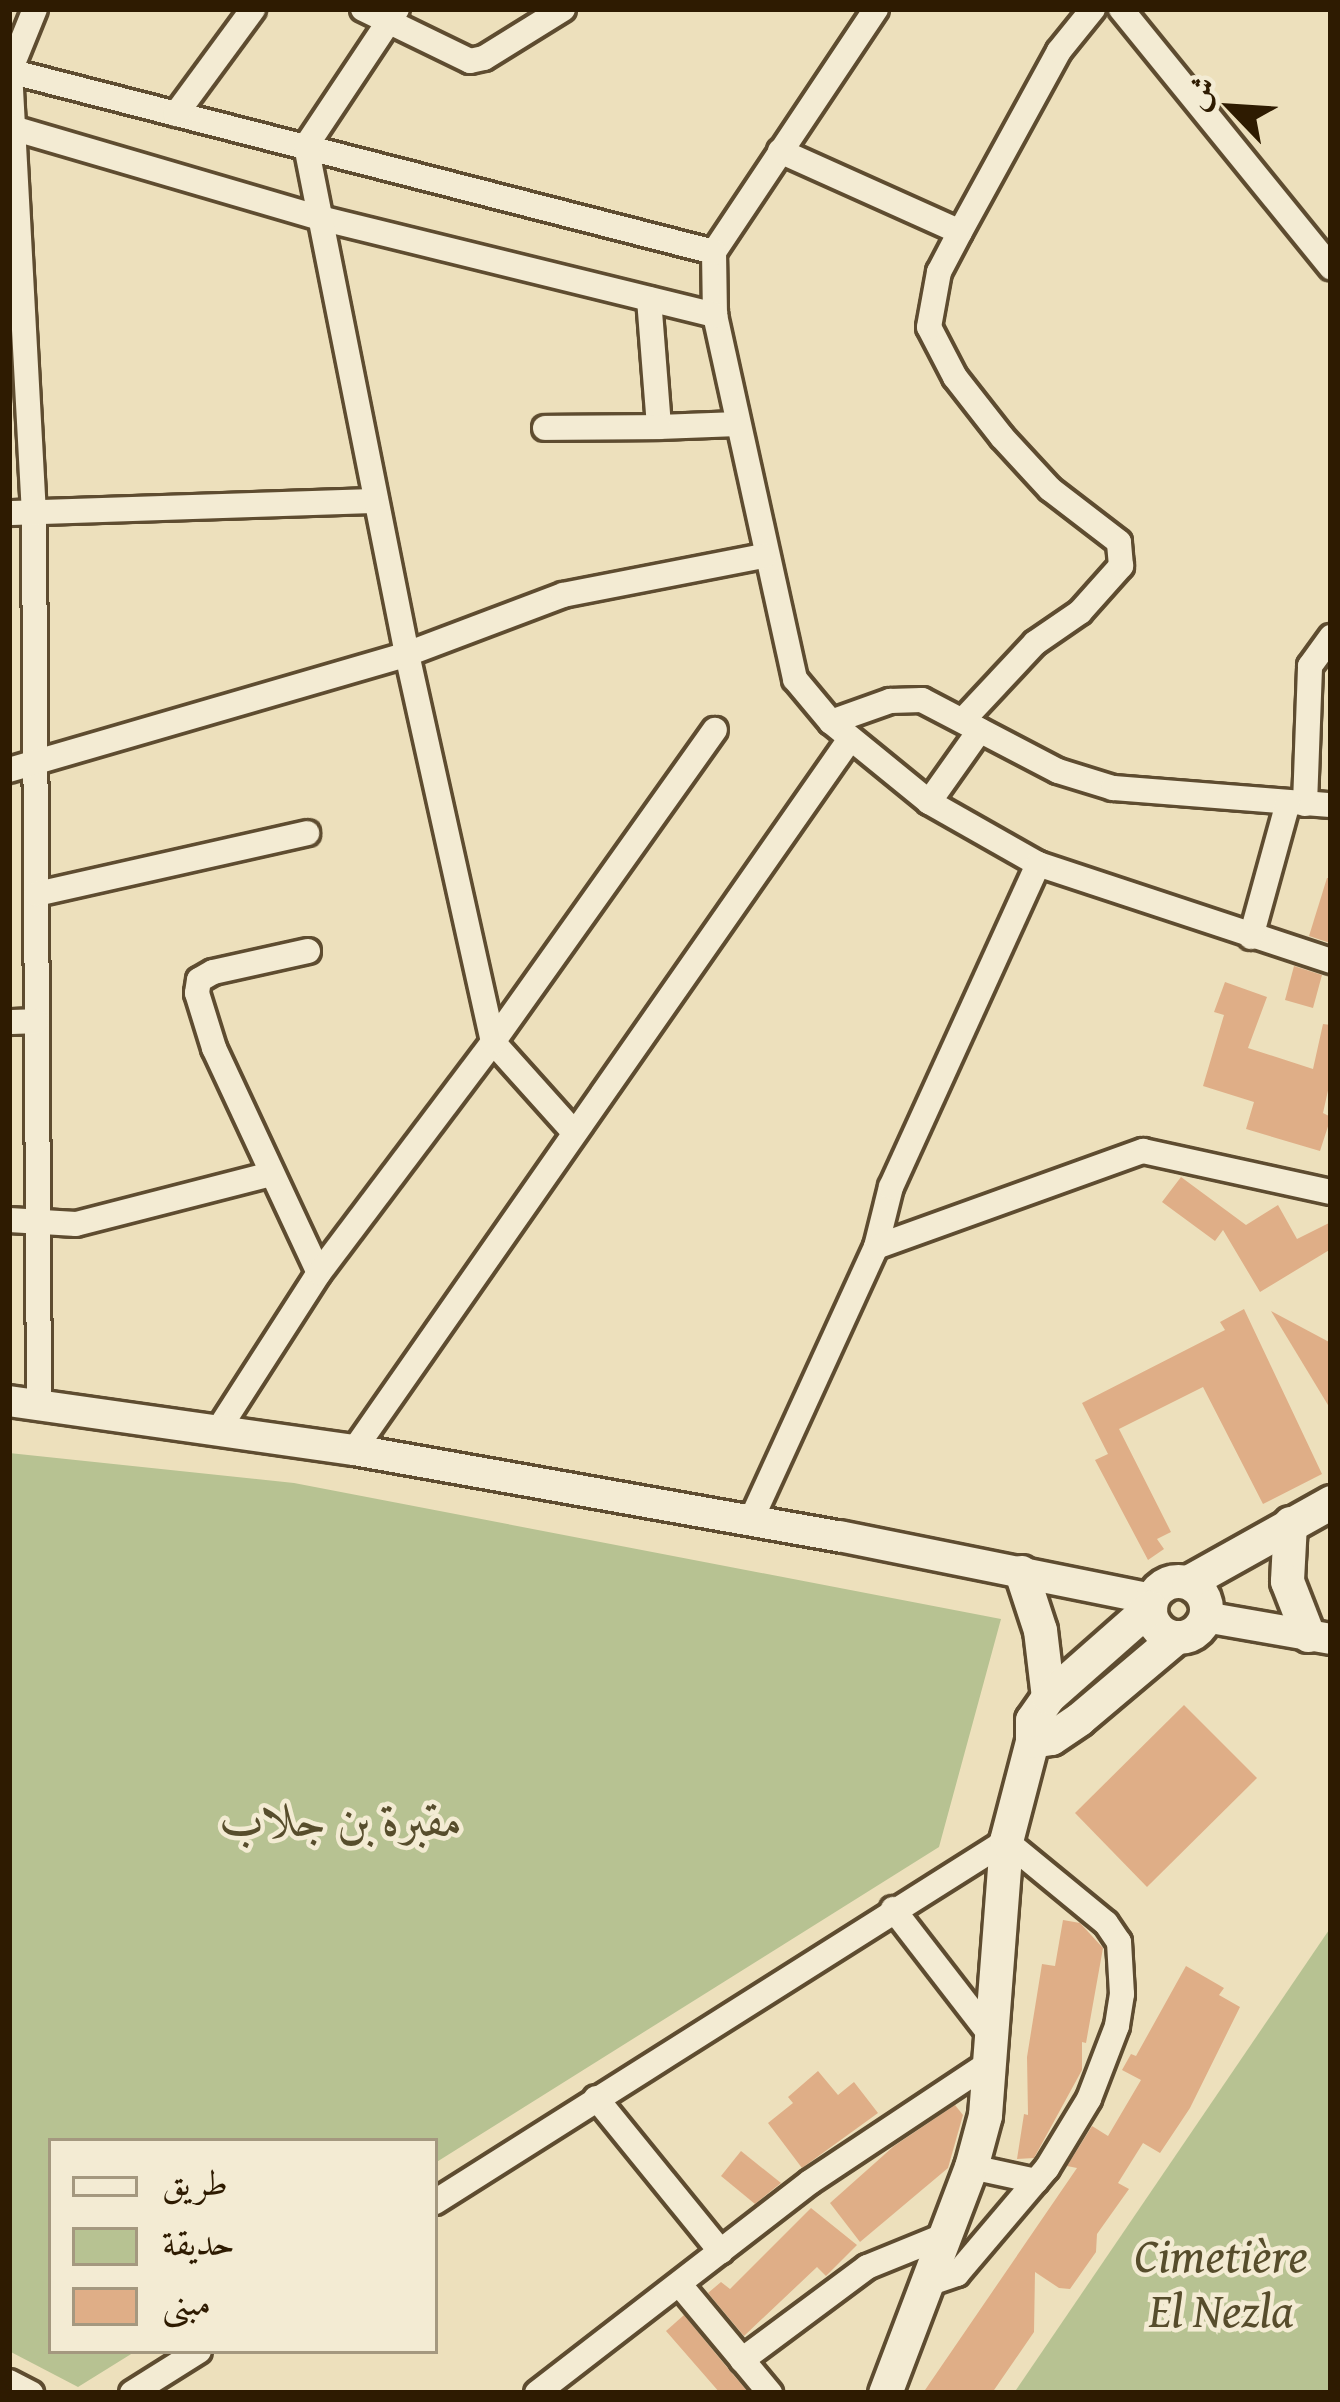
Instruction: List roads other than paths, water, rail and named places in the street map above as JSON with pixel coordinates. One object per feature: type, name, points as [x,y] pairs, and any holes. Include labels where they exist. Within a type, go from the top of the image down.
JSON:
[{"type":"main road","points":[[885,2393],[971,2167],[985,2115],[1006,1841],[1032,1741],[1032,1720],[1048,1696],[1151,1603],[1162,1585],[1187,1582],[1331,1502]]},
{"type":"main road","points":[[1290,1523],[1287,1581],[1319,1637]]},
{"type":"main road","points":[[1021,1572],[1040,1630],[1048,1696]]},
{"type":"main road","points":[[1032,1741],[1052,1738],[1176,1637],[1194,1632],[1205,1617],[1205,1599],[1187,1582]]},
{"type":"main road","points":[[1151,1603],[1160,1630],[1176,1637]]},
{"type":"street","points":[[35,9],[9,71],[22,513],[21,767],[37,894],[36,1221],[24,1403],[220,1427],[751,1520],[1021,1572],[1151,1603]]},
{"type":"street","points":[[176,114],[253,9]]},
{"type":"street","points":[[363,9],[391,17],[470,61],[484,58],[562,9]]},
{"type":"street","points":[[876,9],[714,252],[715,315],[790,670],[840,730],[929,802],[1038,864],[1331,961]]},
{"type":"street","points":[[929,802],[972,725],[1035,643],[1080,612],[1121,566],[1120,542],[1051,489],[1002,437],[938,350],[929,327],[938,272],[1059,51],[1093,9]]},
{"type":"street","points":[[1121,9],[1331,267]]},
{"type":"street","points":[[391,17],[306,146],[407,654],[493,1042],[572,1130]]},
{"type":"street","points":[[9,71],[714,252]]},
{"type":"street","points":[[12,128],[324,219],[715,315]]},
{"type":"street","points":[[780,151],[959,232]]},
{"type":"street","points":[[649,299],[659,427]]},
{"type":"street","points":[[545,428],[738,424]]},
{"type":"street","points":[[22,513],[376,501]]},
{"type":"street","points":[[21,767],[407,654],[563,595],[764,556]]},
{"type":"street","points":[[1251,937],[1296,803],[1310,666],[1331,637]]},
{"type":"street","points":[[354,1450],[840,730],[906,698],[946,708],[1058,771],[1113,788],[1331,805]]},
{"type":"street","points":[[220,1427],[319,1274],[493,1042],[716,730]]},
{"type":"street","points":[[37,894],[307,833]]},
{"type":"street","points":[[751,1520],[876,1247],[891,1187],[1038,864]]},
{"type":"street","points":[[308,952],[213,972],[197,986],[214,1048],[319,1274]]},
{"type":"street","points":[[9,1022],[36,1021]]},
{"type":"street","points":[[876,1247],[1143,1151],[1331,1192]]},
{"type":"street","points":[[9,1220],[55,1227],[76,1224],[271,1174]]},
{"type":"street","points":[[1205,1617],[1319,1637]]},
{"type":"street","points":[[438,2199],[1006,1841],[1106,1923],[1119,1942],[1124,1964],[1117,2026],[1089,2099],[1059,2153],[957,2274],[925,2285]]},
{"type":"street","points":[[537,2393],[810,2182],[991,2050],[893,1909]]},
{"type":"street","points":[[596,2098],[721,2252]]},
{"type":"street","points":[[971,2167],[1036,2181]]},
{"type":"street","points":[[742,2360],[867,2267],[943,2236]]},
{"type":"street","points":[[680,2285],[770,2393]]},
{"type":"street","points":[[132,2393],[194,2354]]},
{"type":"street","points":[[9,2382],[31,2393]]},
{"type":"park label","name":"مقبرة بن جلاب","points":[[342,1819]]},
{"type":"park label","name":"Cimetière El Nezla","points":[[1221,2282]]}]
